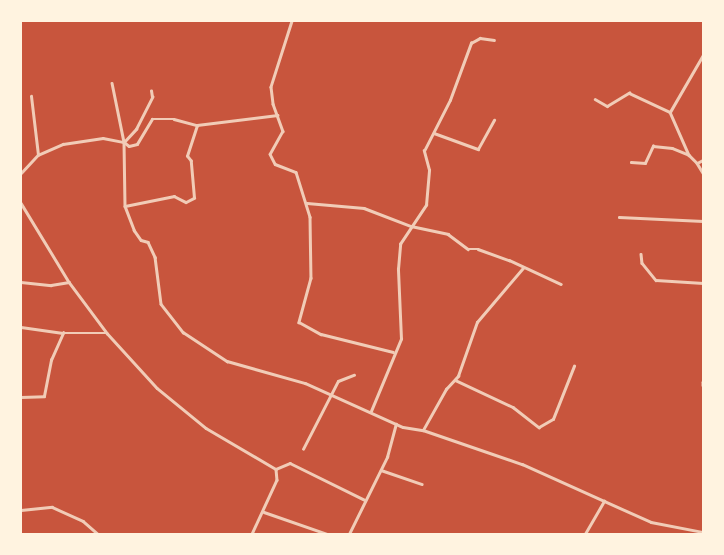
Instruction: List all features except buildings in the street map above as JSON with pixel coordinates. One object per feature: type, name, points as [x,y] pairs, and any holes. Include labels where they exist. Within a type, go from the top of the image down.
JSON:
[{"type":"street","points":[[292,21],[270,87],[283,131],[273,147],[272,159],[275,164],[296,172],[310,217],[311,278],[299,322],[321,334],[393,352]]},
{"type":"street","points":[[371,411],[402,333],[398,296],[400,244],[426,204],[429,170],[424,152],[434,133],[471,43],[480,38],[494,40]]},
{"type":"street","points":[[670,112],[703,54]]},
{"type":"street","points":[[112,83],[124,142],[125,206],[134,230],[142,240],[148,242],[156,257],[161,304],[183,332],[222,359],[305,383],[371,411],[396,424],[423,430],[522,464],[652,522],[703,532]]},
{"type":"street","points":[[124,142],[136,129],[152,97],[151,91]]},
{"type":"street","points":[[595,99],[608,106],[629,93],[670,112],[689,154],[703,172]]},
{"type":"street","points":[[31,96],[38,155]]},
{"type":"street","points":[[21,173],[38,155],[64,144],[103,138],[124,142],[128,146],[137,144],[152,119],[174,119],[197,125],[277,115]]},
{"type":"street","points":[[434,133],[478,149],[494,120]]},
{"type":"street","points":[[125,206],[174,196],[186,202],[194,198],[191,161],[187,156],[197,125]]},
{"type":"street","points":[[631,162],[645,163],[653,146],[689,154]]},
{"type":"street","points":[[697,163],[703,160]]},
{"type":"street","points":[[21,203],[69,282],[107,333],[178,408],[276,469]]},
{"type":"street","points":[[306,203],[364,208],[411,226],[448,234],[468,249],[478,249],[560,284]]},
{"type":"street","points":[[619,217],[703,221]]},
{"type":"street","points":[[641,254],[642,263],[656,280],[703,283]]},
{"type":"street","points":[[423,430],[446,389],[454,380],[477,322],[523,268]]},
{"type":"street","points":[[21,282],[51,285],[69,282]]},
{"type":"street","points":[[21,327],[63,333],[107,333]]},
{"type":"street","points":[[21,397],[44,396],[52,355],[63,333]]},
{"type":"street","points":[[454,380],[522,413],[539,428],[553,418],[574,366]]},
{"type":"street","points":[[303,449],[340,378],[354,374]]},
{"type":"street","points":[[349,534],[381,470],[396,424]]},
{"type":"street","points":[[276,469],[290,463],[365,500]]},
{"type":"street","points":[[252,534],[264,512],[277,480],[276,469]]},
{"type":"street","points":[[381,470],[422,484]]},
{"type":"street","points":[[585,534],[604,501]]},
{"type":"street","points":[[21,510],[52,507],[83,521],[98,534]]},
{"type":"street","points":[[264,512],[327,534]]}]
